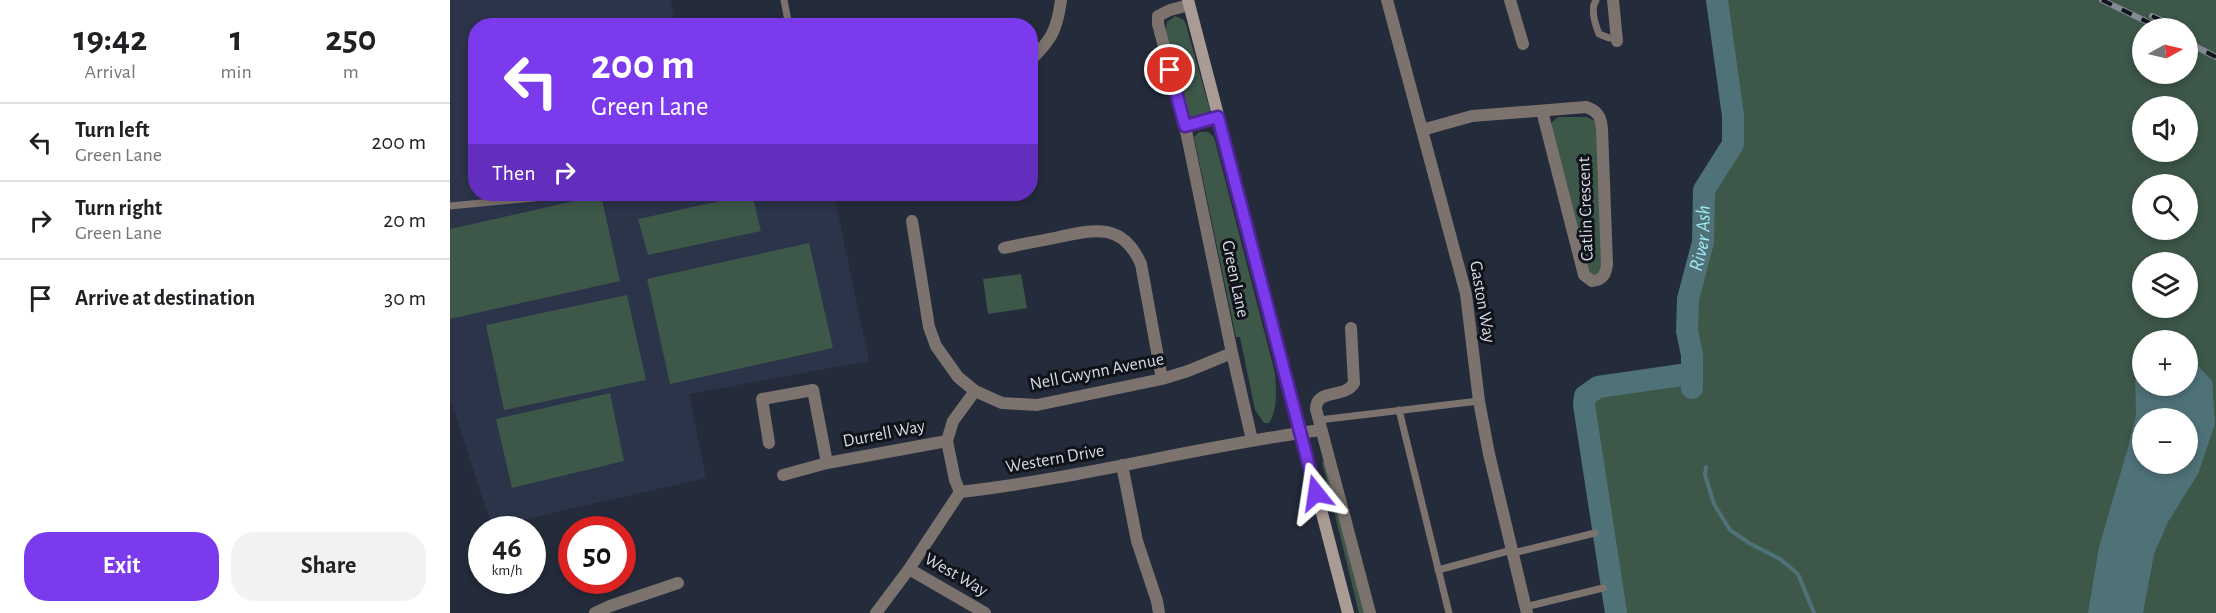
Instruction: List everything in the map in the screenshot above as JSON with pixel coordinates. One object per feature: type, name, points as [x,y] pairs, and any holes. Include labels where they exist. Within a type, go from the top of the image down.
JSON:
[{"type":"main road","name":"Green Lane","points":[[1188,3],[1348,613]]},
{"type":"street","points":[[1038,53],[1049,42],[1059,21],[1061,0]]},
{"type":"street","name":"Gaston Way","points":[[1387,0],[1466,294],[1479,400],[1489,454],[1526,610]]},
{"type":"street","points":[[1510,0],[1523,44]]},
{"type":"street","points":[[1613,0],[1613,40]]},
{"type":"street","name":"Green Lane","points":[[1188,3],[1158,16],[1158,24],[1185,126],[1252,440]]},
{"type":"street","name":"Catlin Crescent","points":[[1422,130],[1472,116],[1586,107],[1598,114],[1601,121],[1606,264],[1606,273],[1599,280],[1592,281],[1584,275],[1542,111]]},
{"type":"street","points":[[1185,126],[1218,117]]},
{"type":"street","name":"Nell Gwynn Avenue","points":[[912,221],[929,327],[936,346],[958,377],[975,391],[1002,403],[1037,405],[1162,379],[1232,353]]},
{"type":"street","points":[[1004,248],[1094,229],[1124,238],[1135,251],[1141,264],[1162,379]]},
{"type":"street","points":[[1351,328],[1354,382],[1345,392],[1326,395],[1318,400],[1316,409],[1370,613]]},
{"type":"street","name":"Durrell Way","points":[[769,443],[765,395],[812,385],[827,463]]},
{"type":"street","name":"Durrell Way","points":[[960,492],[955,480],[947,441],[952,421],[975,391]]},
{"type":"street","points":[[1300,433],[1320,425]]},
{"type":"street","name":"Western Drive","points":[[960,492],[1300,433]]},
{"type":"street","name":"Durrell Way","points":[[783,475],[827,463],[947,441]]},
{"type":"street","points":[[1122,465],[1137,541],[1159,613]]},
{"type":"street","points":[[876,613],[909,569],[960,492]]},
{"type":"street","name":"West Way","points":[[909,569],[985,613]]},
{"type":"street","points":[[595,613],[609,606],[678,583]]},
{"type":"lane","points":[[784,0],[787,18]]},
{"type":"lane","points":[[1596,0],[1593,5],[1595,24],[1599,34],[1613,40]]},
{"type":"lane","points":[[450,206],[502,201]]},
{"type":"lane","points":[[1320,425],[1400,410],[1479,400]]},
{"type":"lane","points":[[1400,410],[1449,613]]},
{"type":"lane","points":[[1438,570],[1595,533]]},
{"type":"lane","points":[[1526,610],[1603,588]]},
{"type":"shaded area","points":[[450,0],[671,0],[674,18],[468,18],[468,201],[835,201],[869,361],[689,394],[706,478],[540,516],[488,516],[450,399]]},
{"type":"shaded area","points":[[1717,0],[2216,0],[2216,613],[1616,613],[1584,405],[1585,396],[1589,392],[1680,380],[1692,376],[1692,355],[1687,331],[1688,299],[1703,242],[1704,190],[1709,179],[1722,172],[1738,146],[1735,94],[1728,83]]},
{"type":"shaded area","points":[[1175,16],[1184,20],[1186,25],[1210,110],[1207,116],[1198,119],[1191,117],[1185,107],[1165,32],[1167,22]]},
{"type":"shaded area","points":[[1558,117],[1587,117],[1597,122],[1602,268],[1601,273],[1596,275],[1590,273],[1586,265],[1551,128],[1552,122]]},
{"type":"shaded area","points":[[1199,132],[1208,132],[1214,137],[1275,373],[1275,405],[1269,423],[1264,423],[1255,410],[1240,337],[1236,337],[1194,137]]},
{"type":"shaded area","points":[[574,201],[602,201],[620,281],[450,319],[450,229]]},
{"type":"shaded area","points":[[720,201],[754,201],[761,231],[648,255],[638,219]]},
{"type":"shaded area","points":[[809,243],[833,348],[670,384],[647,279]]},
{"type":"shaded area","points":[[1021,274],[1027,308],[988,314],[983,279]]},
{"type":"shaded area","points":[[627,295],[646,380],[504,410],[486,325]]},
{"type":"shaded area","points":[[2198,366],[2212,381],[2215,424],[2198,474],[2198,408],[2136,408],[2136,396],[2198,396]]},
{"type":"shaded area","points":[[610,393],[624,461],[512,488],[496,419]]},
{"type":"shaded area","points":[[2132,431],[2132,474],[2198,474],[2168,522],[2154,554],[2143,613],[2088,613],[2099,547]]},
{"type":"shaded area","points":[[1322,462],[1325,462],[1365,613],[1359,613]]},
{"type":"waterway","name":"River Ash","points":[[1692,388],[1692,355],[1687,331],[1688,299],[1703,242],[1704,190],[1733,144],[1733,116],[1717,0]]},
{"type":"waterway","name":"River Ash","points":[[1616,613],[1584,405],[1585,396],[1598,387],[1681,375],[1692,376]]},
{"type":"waterway","points":[[1706,467],[1705,475],[1714,504],[1730,530],[1780,559],[1798,574],[1814,613]]},
{"type":"railway","points":[[2102,0],[2139,18]]},
{"type":"railway","points":[[2152,16],[2156,18]]},
{"type":"railway","points":[[2198,48],[2216,57]]},
{"type":"route","points":[[1170,70],[1185,126],[1218,117],[1316,493]]}]
